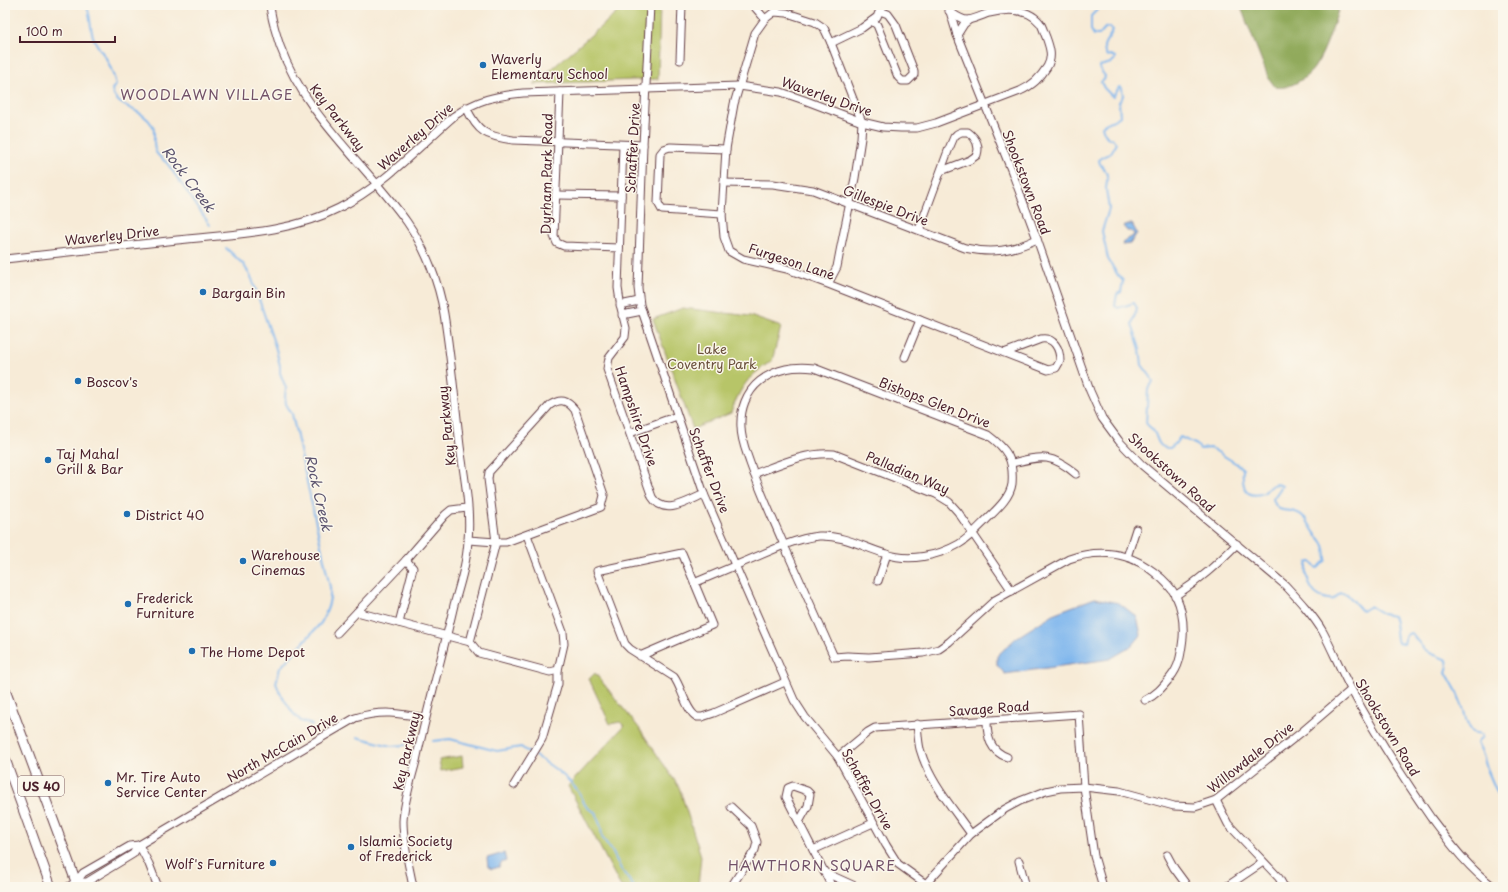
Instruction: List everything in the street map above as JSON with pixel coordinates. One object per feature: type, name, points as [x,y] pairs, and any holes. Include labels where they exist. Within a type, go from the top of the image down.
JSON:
[{"type":"main road","name":"US 40","points":[[5,690],[74,885]]},
{"type":"main road","name":"US 40","points":[[5,759],[51,887]]},
{"type":"street","name":"Key Parkway","points":[[270,5],[277,36],[286,63],[295,81],[320,117],[409,225],[430,267],[439,290],[448,339],[467,508],[468,540],[466,556],[447,636],[425,718],[403,820],[406,849],[413,887]]},
{"type":"street","name":"Schaffer Drive","points":[[650,5],[643,145],[638,288],[639,301],[704,494],[785,682],[805,717],[838,757],[873,823],[898,864],[926,886]]},
{"type":"street","points":[[680,60],[682,5]]},
{"type":"street","points":[[752,5],[765,18],[774,12],[787,13],[814,22],[824,28],[862,122],[856,171],[837,266],[828,284]]},
{"type":"street","points":[[831,43],[862,28],[877,17],[881,8],[888,14],[896,25],[914,71],[914,75],[908,81],[902,81],[898,77],[877,26],[872,21]]},
{"type":"street","points":[[948,8],[957,17],[969,20]]},
{"type":"street","name":"Shookstown Road","points":[[948,8],[957,35],[1037,239],[1090,391],[1102,418],[1119,441],[1142,465],[1285,585],[1304,605],[1322,632],[1351,690],[1388,754],[1441,832],[1478,875],[1494,887]]},
{"type":"street","points":[[957,35],[964,24],[969,20],[1002,10],[1015,10],[1029,15],[1040,23],[1049,46],[1051,54],[1049,64],[1034,83],[1025,89],[984,105]]},
{"type":"street","name":"Furgeson Lane","points":[[765,18],[754,33],[734,104],[726,149],[722,214],[724,237],[729,251],[742,259],[787,269],[828,284],[1004,353],[1048,370],[1056,368],[1060,361],[1055,344],[1052,340],[1047,338],[1004,353]]},
{"type":"street","name":"Waverley Drive","points":[[5,259],[282,228],[302,223],[339,208],[377,185],[450,119],[466,107],[496,96],[523,93],[739,86],[781,92],[862,122],[883,127],[917,128],[984,105]]},
{"type":"street","name":"Dyrham Park Road","points":[[560,92],[554,236],[557,243],[564,246],[619,248]]},
{"type":"street","points":[[466,107],[477,126],[492,137],[558,143],[643,145]]},
{"type":"street","points":[[919,230],[941,171],[954,137],[962,132],[968,132],[975,138],[977,143],[977,155],[970,160],[941,171]]},
{"type":"street","name":"Hampshire Drive","points":[[623,145],[618,288],[620,305],[626,328],[625,337],[609,358],[607,368],[652,497],[660,506],[671,507],[704,494]]},
{"type":"street","points":[[722,214],[662,210],[658,203],[660,154],[664,149],[670,147],[726,149]]},
{"type":"street","name":"Gillespie Drive","points":[[724,183],[773,184],[813,190],[965,248],[978,251],[996,252],[1022,247],[1037,239]]},
{"type":"street","points":[[556,195],[621,196]]},
{"type":"street","points":[[620,305],[639,301]]},
{"type":"street","points":[[622,315],[642,310]]},
{"type":"street","points":[[905,357],[920,320]]},
{"type":"street","name":"Bishops Glen Drive","points":[[1012,463],[1000,444],[988,435],[814,368],[786,368],[774,372],[755,385],[748,395],[744,406],[741,429],[743,442],[754,474],[834,658],[923,653],[939,649],[949,642],[995,600],[1012,591]]},
{"type":"street","points":[[468,540],[496,542],[506,542],[601,507],[604,495],[575,410],[570,403],[563,400],[550,405],[489,472],[488,479],[496,542],[470,642]]},
{"type":"street","points":[[630,433],[677,416]]},
{"type":"street","name":"Palladian Way","points":[[754,474],[805,455],[821,453],[834,454],[936,494],[949,502],[958,512],[1012,591]]},
{"type":"street","points":[[694,583],[784,545],[804,538],[819,536],[848,539],[887,554],[909,557],[927,556],[944,551],[960,543],[972,534],[1002,504],[1011,489],[1013,474],[1012,463],[1040,458],[1052,459],[1064,464],[1076,474]]},
{"type":"street","points":[[337,634],[406,560],[445,515],[451,510],[467,508]]},
{"type":"street","points":[[1127,557],[1136,529]]},
{"type":"street","points":[[514,785],[542,740],[558,684],[558,670],[564,644],[564,632],[527,535]]},
{"type":"street","points":[[1175,596],[1198,581],[1236,544]]},
{"type":"street","points":[[640,656],[712,625],[682,553],[597,571],[625,644],[640,656],[674,677],[690,711],[697,717],[714,713],[785,682]]},
{"type":"street","points":[[1012,591],[1069,559],[1093,554],[1106,553],[1127,557],[1147,567],[1161,578],[1175,596],[1181,612],[1183,630],[1181,658],[1174,673],[1161,690],[1145,700]]},
{"type":"street","points":[[878,581],[887,554]]},
{"type":"street","points":[[399,623],[413,568],[406,560]]},
{"type":"street","points":[[357,612],[470,642],[479,653],[550,672],[558,670]]},
{"type":"street","name":"Willowdale Drive","points":[[926,886],[971,834],[1006,809],[1020,801],[1046,791],[1060,788],[1084,787],[1119,791],[1174,806],[1195,807],[1216,800],[1303,731],[1351,690]]},
{"type":"street","name":"North McCain Drive","points":[[74,885],[83,873],[130,846],[139,845],[355,718],[370,714],[400,713],[425,718]]},
{"type":"street","name":"Savage Road","points":[[838,757],[875,728],[1079,714],[1084,787]]},
{"type":"street","points":[[987,721],[989,742],[994,750],[1007,757]]},
{"type":"street","points":[[917,724],[920,748],[926,766],[935,783],[971,834]]},
{"type":"street","points":[[799,822],[808,806],[810,794],[807,791],[790,786],[787,790],[786,797],[832,887]]},
{"type":"street","points":[[1084,787],[1094,856],[1103,887]]},
{"type":"street","points":[[1216,800],[1228,824],[1279,878],[1284,887]]},
{"type":"street","points":[[731,807],[751,826],[757,842],[756,850],[731,887]]},
{"type":"street","points":[[813,850],[873,823]]},
{"type":"street","points":[[139,845],[149,864],[158,887]]},
{"type":"street","points":[[1167,855],[1174,868],[1188,887]]},
{"type":"street","points":[[1018,861],[1026,887]]},
{"type":"street","points":[[1226,887],[1263,862]]},
{"type":"street","points":[[824,872],[857,887]]},
{"type":"green space","points":[[626,5],[660,5],[658,79],[534,84]]},
{"type":"green space","points":[[1240,5],[1340,5],[1326,46],[1311,72],[1296,83],[1285,87],[1275,87],[1268,77]]},
{"type":"green space","name":"Lake Coventry Park","points":[[683,308],[750,316],[781,327],[772,361],[757,371],[746,382],[731,413],[693,429],[653,319]]},
{"type":"green space","points":[[595,673],[639,728],[679,787],[701,856],[698,887],[621,887],[568,786],[624,726],[620,722],[610,724],[589,679]]},
{"type":"green space","points":[[462,756],[463,767],[441,771],[439,760]]},
{"type":"water","points":[[1132,224],[1137,233],[1130,244],[1122,245],[1123,242],[1133,236],[1134,233],[1127,231],[1123,226]]},
{"type":"water","points":[[1095,598],[1119,603],[1137,617],[1141,635],[1132,646],[1110,659],[1005,674],[997,665],[997,656],[1016,638],[1055,613]]},
{"type":"water","points":[[504,853],[506,861],[501,863],[499,867],[492,869],[488,867],[487,858]]},
{"type":"waterway","name":"Rock Creek","points":[[86,5],[94,39],[106,58],[114,78],[116,85],[112,89],[114,96],[118,101],[142,115],[153,126],[155,151],[167,163],[210,225]]},
{"type":"waterway","points":[[1102,5],[1091,16],[1091,30],[1094,35],[1099,35],[1105,28],[1109,27],[1113,30],[1104,45],[1104,48],[1107,56],[1110,55],[1115,57],[1115,59],[1111,63],[1100,66],[1099,68],[1105,76],[1104,80],[1101,82],[1104,88],[1113,97],[1119,87],[1122,88],[1123,96],[1119,102],[1120,116],[1102,126],[1106,136],[1109,139],[1112,138],[1116,143],[1112,151],[1099,160],[1100,164],[1108,174],[1106,189],[1109,209],[1102,231],[1108,259],[1123,281],[1121,292],[1117,294],[1115,306],[1118,308],[1134,303],[1137,308],[1132,324],[1140,349],[1142,365],[1153,382],[1148,389],[1146,423],[1155,433],[1160,445],[1165,448],[1170,448],[1180,437],[1197,445],[1200,449],[1211,448],[1237,464],[1243,469],[1244,485],[1248,493],[1257,495],[1264,493],[1275,484],[1282,486],[1273,499],[1277,508],[1294,511],[1304,517],[1325,548],[1326,560],[1318,568],[1311,562],[1308,562],[1307,573],[1309,584],[1315,593],[1319,596],[1330,599],[1334,599],[1341,593],[1347,594],[1362,611],[1370,606],[1383,614],[1393,616],[1398,643],[1404,644],[1406,635],[1411,633],[1423,648],[1430,653],[1447,660],[1448,666],[1446,672],[1456,690],[1464,710],[1466,720],[1472,732],[1481,734],[1482,737],[1477,743],[1499,797],[1503,802]]},
{"type":"waterway","name":"Rock Creek","points":[[226,248],[244,265],[252,279],[276,349],[280,373],[286,388],[286,404],[292,414],[330,587],[330,597],[326,614],[321,623],[280,668],[276,683],[280,693],[293,713],[301,721],[312,725]]},
{"type":"waterway","name":"Rock Creek","points":[[357,737],[391,746],[405,745]]},
{"type":"waterway","name":"Rock Creek","points":[[433,741],[450,739],[497,751],[521,747],[531,754]]},
{"type":"waterway","name":"Rock Creek","points":[[535,756],[565,777],[576,788],[586,806],[595,812],[601,827],[602,837],[612,851],[621,869],[634,887]]},
{"type":"place","name":"Waverly Elementary School","points":[[483,65]]},
{"type":"place","name":"Bargain Bin","points":[[203,292]]},
{"type":"place","name":"Boscov's","points":[[78,381]]},
{"type":"place","name":"Taj Mahal Grill & Bar","points":[[48,460]]},
{"type":"place","name":"District 40","points":[[127,514]]},
{"type":"place","name":"Warehouse Cinemas","points":[[243,561]]},
{"type":"place","name":"Frederick Furniture","points":[[128,604]]},
{"type":"place","name":"The Home Depot","points":[[192,651]]},
{"type":"place","name":"Mr. Tire Auto Service Center","points":[[108,783]]},
{"type":"place","name":"Islamic Society of Frederick","points":[[351,847]]},
{"type":"place","name":"Wolf's Furniture","points":[[273,863]]},
{"type":"district","name":"WOODLAWN VILLAGE","points":[[207,94]]},
{"type":"district","name":"HAWTHORN SQUARE","points":[[812,865]]}]
